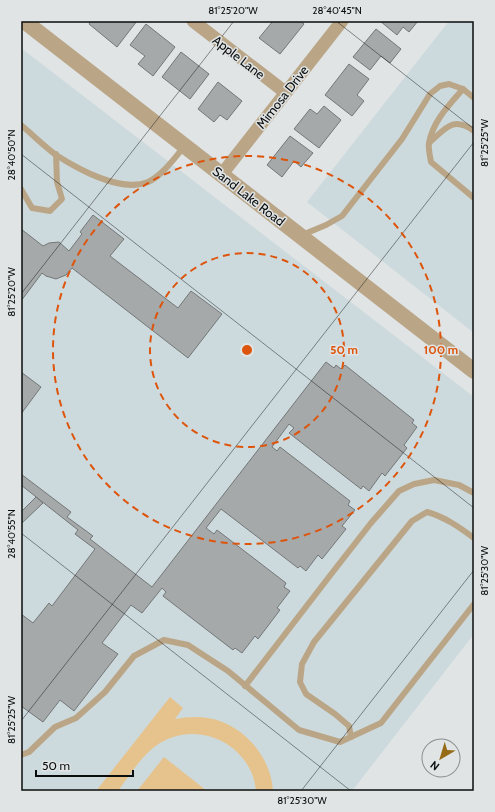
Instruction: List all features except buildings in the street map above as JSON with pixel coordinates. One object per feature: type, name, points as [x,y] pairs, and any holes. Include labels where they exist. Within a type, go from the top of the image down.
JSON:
[{"type":"street","name":"Sand Lake Road","points":[[24,21],[474,371]]},
{"type":"street","name":"Apple Lane","points":[[193,21],[285,92]]},
{"type":"street","name":"Mimosa Drive","points":[[222,174],[342,21]]},
{"type":"lane","points":[[301,236],[342,216],[402,139],[430,94],[440,86],[449,84],[463,90],[474,98]]},
{"type":"lane","points":[[463,90],[451,102],[437,122],[429,144],[431,162],[474,198]]},
{"type":"lane","points":[[429,144],[449,125],[464,124],[474,131]]},
{"type":"lane","points":[[21,125],[56,154],[92,174],[117,183],[138,185],[148,182],[161,172],[185,145]]},
{"type":"lane","points":[[21,189],[32,208],[50,211],[62,199],[57,182],[56,154]]},
{"type":"lane","points":[[245,686],[371,523],[399,491],[414,484],[434,480],[459,485],[474,493]]},
{"type":"lane","points":[[351,737],[349,726],[335,714],[306,694],[300,682],[302,664],[314,642],[412,521],[427,512],[438,514],[457,525],[474,538]]},
{"type":"lane","points":[[21,755],[29,752],[55,727],[76,718],[105,692],[134,656],[164,640],[188,644],[228,671],[299,730],[340,742],[381,723],[474,604]]},
{"type":"shaded area","points":[[449,21],[474,21],[474,333],[307,202]]},
{"type":"shaded area","points":[[21,48],[474,397],[474,634],[352,791],[21,791]]},
{"type":"shaded area","points":[[170,697],[183,708],[175,719],[200,717],[221,721],[233,727],[253,744],[261,754],[267,766],[273,791],[256,791],[252,775],[245,761],[234,749],[221,741],[206,736],[191,734],[175,736],[160,743],[137,765],[118,791],[96,791]]},
{"type":"shaded area","points":[[164,757],[207,791],[137,791]]}]
